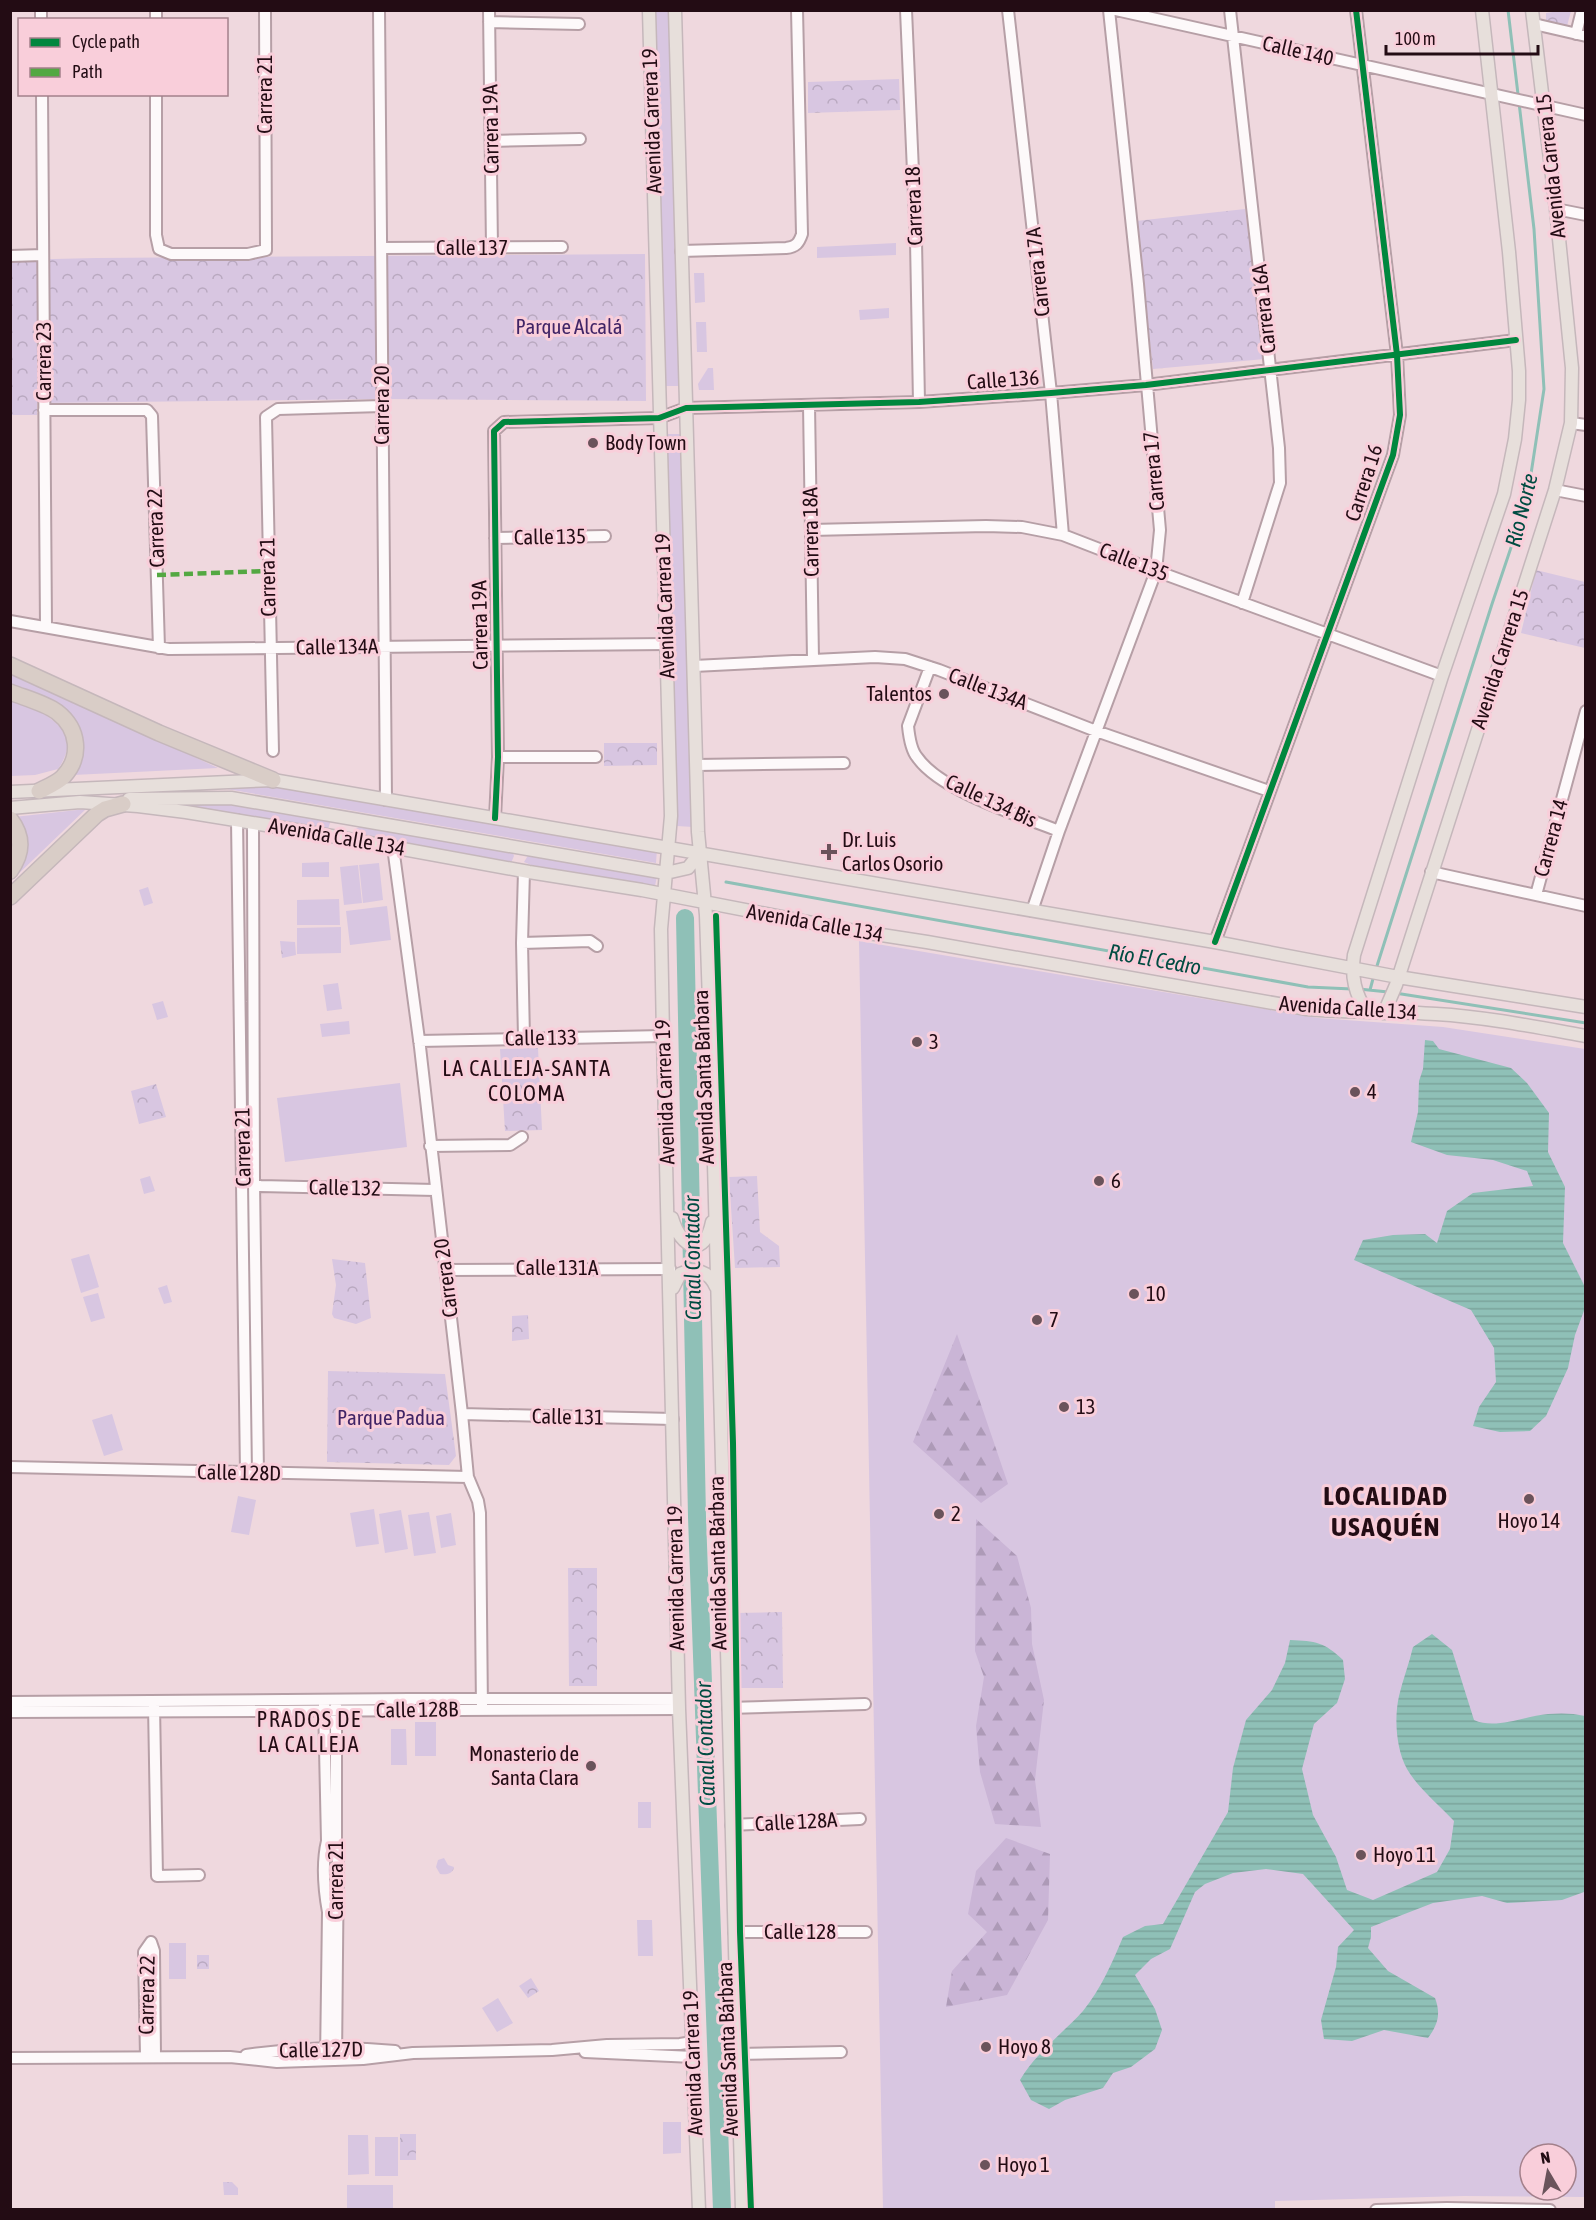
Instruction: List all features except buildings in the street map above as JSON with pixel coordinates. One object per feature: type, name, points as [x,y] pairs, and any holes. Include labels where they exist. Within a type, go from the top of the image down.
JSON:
[{"type":"highway","points":[[10,665],[159,733],[273,780]]},
{"type":"highway","points":[[10,692],[55,710],[71,726],[76,739],[72,766],[62,778],[39,791]]},
{"type":"highway","points":[[10,897],[97,814],[123,804]]},
{"type":"highway","points":[[10,819],[17,827],[21,846],[10,871]]},
{"type":"main road","name":"Avenida Carrera 19","points":[[649,10],[671,816],[661,929],[663,1036],[668,1202],[675,1271],[671,1314],[679,1704],[699,2210]]},
{"type":"main road","name":"Avenida Carrera 19","points":[[675,10],[696,765],[700,854],[705,903],[715,1197],[742,2210]]},
{"type":"main road","points":[[1366,1012],[1358,997],[1354,955],[1509,473],[1519,400],[1496,96],[1482,10]]},
{"type":"main road","name":"Avenida Carrera 15","points":[[1386,1009],[1555,490],[1571,423],[1572,368],[1556,209],[1540,105],[1532,10]]},
{"type":"main road","name":"Avenida Calle 134","points":[[10,792],[273,780],[1215,942],[1394,979],[1586,1007]]},
{"type":"main road","points":[[80,802],[156,797],[231,798],[666,873],[688,868],[700,854]]},
{"type":"main road","name":"Avenida Calle 134","points":[[10,808],[80,802],[123,804],[237,820],[849,930],[1307,1009],[1366,1012],[1386,1009],[1485,1019],[1586,1036]]},
{"type":"main road","points":[[326,835],[371,822]]},
{"type":"main road","points":[[517,847],[524,871]]},
{"type":"main road","points":[[668,1202],[680,1238],[687,1244],[697,1244],[702,1243],[708,1235],[715,1197]]},
{"type":"main road","points":[[675,1271],[698,1270],[709,1276],[717,1288]]},
{"type":"street","name":"Carrera 21","points":[[156,96],[156,235],[159,249],[171,254],[248,254],[266,250],[266,10]]},
{"type":"street","name":"Carrera 20","points":[[379,10],[386,800]]},
{"type":"street","name":"Carrera 19A","points":[[489,10],[492,248]]},
{"type":"street","points":[[681,251],[786,249],[797,245],[802,234],[797,10]]},
{"type":"street","name":"Carrera 18","points":[[906,10],[916,241],[919,402]]},
{"type":"street","name":"Carrera 17A","points":[[1008,10],[1051,393],[1063,535]]},
{"type":"street","name":"Carrera 17","points":[[1032,911],[1059,831],[1156,571],[1160,530],[1138,284],[1108,10]]},
{"type":"street","name":"Calle 140","points":[[1116,10],[1586,115]]},
{"type":"street","name":"Carrera 16A","points":[[1230,10],[1271,370],[1280,483],[1242,603]]},
{"type":"street","name":"Carrera 16","points":[[1215,942],[1394,455],[1400,415],[1397,355],[1356,10]]},
{"type":"street","points":[[1534,24],[1581,35],[1582,10]]},
{"type":"street","points":[[489,22],[579,24]]},
{"type":"street","name":"Carrera 23","points":[[42,96],[46,627]]},
{"type":"street","points":[[491,141],[580,139]]},
{"type":"street","points":[[1556,209],[1586,215]]},
{"type":"street","name":"Calle 137","points":[[382,248],[562,247]]},
{"type":"street","points":[[10,256],[43,255]]},
{"type":"street","name":"Calle 136","points":[[494,431],[504,422],[660,418],[686,408],[919,402],[1146,385],[1516,340]]},
{"type":"street","name":"Carrera 18A","points":[[809,405],[813,660]]},
{"type":"street","name":"Carrera 21","points":[[273,751],[265,423],[269,413],[278,409],[382,406]]},
{"type":"street","name":"Carrera 22","points":[[44,410],[147,410],[152,416],[159,648]]},
{"type":"street","points":[[1571,423],[1586,426]]},
{"type":"street","name":"Carrera 19A","points":[[494,431],[498,757],[495,818]]},
{"type":"street","points":[[1555,490],[1586,496]]},
{"type":"street","name":"Calle 135","points":[[811,530],[986,526],[1022,527],[1063,535],[1442,676]]},
{"type":"street","name":"Calle 135","points":[[495,538],[605,536]]},
{"type":"street","name":"Calle 134A","points":[[10,621],[159,648],[270,649],[666,644]]},
{"type":"street","name":"Calle 134A","points":[[694,666],[875,657],[905,659],[1096,731],[1269,791]]},
{"type":"street","name":"Calle 134 Bis","points":[[930,667],[908,726],[916,757],[952,787],[1059,831]]},
{"type":"street","name":"Carrera 14","points":[[1536,895],[1586,711]]},
{"type":"street","points":[[498,757],[596,757]]},
{"type":"street","points":[[696,765],[844,763]]},
{"type":"street","name":"Carrera 21","points":[[237,820],[246,1473]]},
{"type":"street","name":"Carrera 21","points":[[253,823],[258,1473]]},
{"type":"street","name":"Carrera 20","points":[[393,847],[419,1041],[468,1477],[478,1501],[480,1513],[482,1704]]},
{"type":"street","points":[[524,871],[522,943],[524,1038]]},
{"type":"street","points":[[1431,872],[1586,906]]},
{"type":"street","points":[[522,943],[590,941],[597,946]]},
{"type":"street","name":"Calle 133","points":[[419,1041],[663,1036]]},
{"type":"street","points":[[430,1146],[510,1145],[522,1137]]},
{"type":"street","points":[[243,1179],[254,1186]]},
{"type":"street","name":"Calle 132","points":[[254,1186],[435,1190]]},
{"type":"street","name":"Calle 131A","points":[[445,1269],[675,1271]]},
{"type":"street","name":"Calle 131","points":[[462,1414],[673,1419]]},
{"type":"street","name":"Calle 128D","points":[[10,1467],[468,1477]]},
{"type":"street","name":"Calle 128B","points":[[10,1702],[154,1706],[679,1704]]},
{"type":"street","points":[[728,1708],[865,1704]]},
{"type":"street","name":"Carrera 21","points":[[330,1705],[325,1898],[328,1911],[331,2055]]},
{"type":"street","points":[[154,1706],[157,1876],[199,1875]]},
{"type":"street","name":"Calle 128B","points":[[10,1712],[154,1706]]},
{"type":"street","name":"Calle 128A","points":[[731,1825],[860,1819]]},
{"type":"street","name":"Calle 128","points":[[734,1932],[866,1932]]},
{"type":"street","name":"Carrera 22","points":[[151,1942],[154,1951],[150,2056],[144,1952],[151,1942]]},
{"type":"street","name":"Calle 127D","points":[[552,2050],[607,2045],[692,2042]]},
{"type":"street","name":"Calle 127D","points":[[10,2058],[230,2057],[277,2050],[331,2055],[363,2048],[413,2053],[552,2050],[693,2056]]},
{"type":"street","points":[[737,2054],[842,2052]]},
{"type":"street","points":[[1376,2210],[1550,2210]]},
{"type":"green space","points":[[655,11],[669,11],[679,386],[666,386]]},
{"type":"green space","points":[[1571,11],[1567,26],[1546,20],[1546,13]]},
{"type":"green space","points":[[899,79],[900,110],[808,113],[808,82]]},
{"type":"green space","points":[[1245,209],[1265,359],[1153,369],[1136,221]]},
{"type":"green space","points":[[896,243],[896,255],[817,258],[817,247]]},
{"type":"green space","name":"Parque Alcalá","points":[[645,254],[646,401],[387,399],[37,403],[37,415],[11,415],[10,260]]},
{"type":"green space","points":[[694,273],[704,273],[705,302],[695,303]]},
{"type":"green space","points":[[889,308],[889,318],[860,320],[859,310]]},
{"type":"green space","points":[[696,322],[706,322],[707,352],[697,352]]},
{"type":"green space","points":[[708,368],[713,368],[714,390],[699,390],[698,384]]},
{"type":"green space","points":[[666,434],[681,434],[693,827],[677,826]]},
{"type":"green space","points":[[1536,570],[1585,582],[1585,648],[1521,633]]},
{"type":"green space","points":[[11,672],[218,768],[73,775],[79,732],[11,686]]},
{"type":"green space","points":[[10,698],[35,709],[57,723],[64,732],[67,743],[66,755],[58,769],[35,775],[11,776]]},
{"type":"green space","points":[[604,743],[657,743],[657,765],[604,766]]},
{"type":"green space","points":[[228,784],[274,785],[657,849],[656,863],[227,789]]},
{"type":"green space","points":[[229,801],[331,820],[328,829],[163,802]]},
{"type":"green space","points":[[86,809],[11,881],[11,876],[27,854],[28,847],[25,834],[14,817]]},
{"type":"green space","points":[[363,825],[512,851],[514,856],[511,863],[353,833]]},
{"type":"green space","points":[[529,854],[657,876],[655,886],[531,865],[524,862]]},
{"type":"green space","points":[[329,862],[329,877],[302,877],[302,863]]},
{"type":"green space","points":[[379,863],[383,900],[363,903],[359,865]]},
{"type":"green space","points":[[358,865],[362,903],[344,905],[340,867]]},
{"type":"green space","points":[[148,887],[153,903],[144,906],[139,890]]},
{"type":"green space","points":[[339,899],[340,925],[297,925],[297,900]]},
{"type":"green space","points":[[387,906],[391,940],[350,945],[346,911]]},
{"type":"green space","points":[[341,927],[341,953],[297,954],[297,928]]},
{"type":"green space","points":[[280,941],[295,942],[296,955],[282,958]]},
{"type":"green space","points":[[859,941],[1318,1018],[1443,1027],[1585,1049],[1585,2197],[1578,2197],[1578,2142],[1518,2142],[1518,2196],[1275,2201],[1275,2210],[883,2209]]},
{"type":"green space","points":[[338,983],[342,1009],[327,1011],[323,985]]},
{"type":"green space","points":[[163,1001],[168,1017],[157,1020],[152,1004]]},
{"type":"green space","points":[[349,1021],[350,1034],[322,1037],[320,1024]]},
{"type":"green space","points":[[538,1048],[542,1130],[505,1131],[500,1049]]},
{"type":"green space","points":[[400,1083],[407,1147],[285,1162],[277,1098]]},
{"type":"green space","points":[[156,1084],[166,1117],[139,1124],[131,1091]]},
{"type":"green space","points":[[150,1176],[155,1191],[144,1194],[140,1179]]},
{"type":"green space","points":[[757,1176],[760,1232],[779,1246],[780,1267],[735,1268],[729,1177]]},
{"type":"green space","points":[[89,1254],[99,1287],[81,1293],[71,1259]]},
{"type":"green space","points":[[332,1259],[365,1263],[371,1318],[356,1324],[334,1318],[332,1314],[336,1285]]},
{"type":"green space","points":[[167,1285],[172,1302],[164,1304],[158,1288]]},
{"type":"green space","points":[[98,1293],[105,1318],[91,1322],[83,1297]]},
{"type":"green space","points":[[528,1315],[529,1339],[512,1341],[512,1316]]},
{"type":"green space","points":[[957,1334],[1008,1484],[981,1503],[913,1442]]},
{"type":"green space","name":"Parque Padua","points":[[328,1371],[445,1374],[456,1456],[449,1465],[327,1462]]},
{"type":"green space","points":[[112,1414],[123,1450],[104,1456],[92,1420]]},
{"type":"green space","points":[[238,1496],[256,1500],[249,1535],[231,1532]]},
{"type":"green space","points":[[374,1509],[379,1544],[356,1547],[350,1513]]},
{"type":"green space","points":[[401,1510],[408,1549],[385,1553],[379,1514]]},
{"type":"green space","points":[[429,1512],[436,1553],[414,1556],[408,1515]]},
{"type":"green space","points":[[451,1513],[456,1545],[441,1548],[436,1516]]},
{"type":"green space","points":[[976,1519],[1017,1556],[1031,1608],[1032,1644],[1044,1700],[1035,1780],[1041,1827],[995,1824],[980,1772],[976,1726],[984,1677],[975,1651]]},
{"type":"green space","points":[[568,1568],[597,1568],[597,1686],[569,1686]]},
{"type":"green space","points":[[782,1612],[783,1688],[737,1688],[736,1613]]},
{"type":"green space","points":[[415,1722],[436,1722],[436,1756],[415,1756]]},
{"type":"green space","points":[[391,1729],[406,1729],[407,1765],[391,1765]]},
{"type":"green space","points":[[638,1802],[651,1802],[651,1828],[638,1828]]},
{"type":"green space","points":[[1006,1838],[1050,1854],[1048,1920],[1007,1995],[946,2007],[952,1971],[987,1932],[968,1914],[976,1871]]},
{"type":"green space","points":[[444,1858],[448,1865],[454,1867],[449,1874],[440,1874],[436,1867],[438,1860]]},
{"type":"green space","points":[[637,1920],[652,1920],[653,1956],[638,1956]]},
{"type":"green space","points":[[169,1943],[186,1943],[186,1979],[169,1979]]},
{"type":"green space","points":[[197,1955],[209,1955],[209,1969],[197,1969]]},
{"type":"green space","points":[[531,1978],[539,1991],[528,1998],[519,1986]]},
{"type":"green space","points":[[498,1998],[513,2023],[497,2032],[482,2008]]},
{"type":"green space","points":[[663,2122],[681,2122],[681,2153],[663,2154]]},
{"type":"green space","points":[[400,2134],[416,2134],[416,2160],[400,2160]]},
{"type":"green space","points":[[348,2135],[368,2135],[369,2174],[348,2175]]},
{"type":"green space","points":[[375,2137],[398,2137],[398,2176],[375,2176]]},
{"type":"green space","points":[[223,2182],[232,2182],[238,2188],[238,2195],[224,2195]]},
{"type":"green space","points":[[347,2185],[393,2185],[393,2209],[347,2209]]},
{"type":"shaded area","points":[[1425,1040],[1433,1041],[1439,1049],[1511,1068],[1527,1083],[1549,1113],[1548,1152],[1565,1187],[1563,1243],[1585,1287],[1585,1308],[1575,1335],[1568,1368],[1546,1416],[1530,1431],[1500,1432],[1473,1426],[1479,1407],[1496,1382],[1494,1348],[1471,1310],[1354,1260],[1363,1240],[1393,1235],[1425,1234],[1437,1243],[1447,1211],[1473,1193],[1533,1186],[1527,1171],[1493,1160],[1447,1155],[1411,1142],[1418,1112],[1419,1081],[1423,1069]]},
{"type":"shaded area","points":[[1432,1634],[1452,1650],[1474,1720],[1491,1724],[1548,1714],[1585,1716],[1584,1892],[1562,1900],[1507,1903],[1482,1896],[1433,1903],[1371,1927],[1368,1948],[1388,1971],[1435,1998],[1438,2019],[1428,2038],[1384,2030],[1352,2041],[1324,2039],[1321,2020],[1336,1967],[1338,1947],[1354,1930],[1303,1874],[1266,1869],[1233,1873],[1205,1884],[1195,1892],[1170,1949],[1151,1959],[1135,1975],[1155,2009],[1162,2030],[1155,2049],[1131,2067],[1113,2073],[1103,2088],[1065,2100],[1049,2109],[1031,2100],[1020,2080],[1026,2070],[1089,2003],[1106,1976],[1123,1937],[1145,1926],[1163,1924],[1228,1812],[1233,1768],[1246,1720],[1272,1690],[1285,1663],[1290,1640],[1319,1644],[1330,1649],[1343,1660],[1345,1679],[1337,1703],[1314,1724],[1302,1769],[1313,1815],[1336,1857],[1347,1890],[1373,1900],[1437,1872],[1450,1849],[1454,1821],[1423,1790],[1407,1769],[1400,1752],[1396,1723],[1399,1696],[1413,1647]]},
{"type":"waterway","name":"Río Norte","points":[[1376,969],[1527,500],[1544,389],[1534,229],[1508,10]]},
{"type":"waterway","name":"Río El Cedro","points":[[726,882],[1308,987],[1352,989]]},
{"type":"waterway","name":"Canal Contador","points":[[685,918],[697,1517],[722,2210]]},
{"type":"waterway","name":"Río Norte","points":[[1370,990],[1374,975]]},
{"type":"waterway","name":"Río El Cedro","points":[[1359,989],[1388,992]]},
{"type":"waterway","name":"Río El Cedro","points":[[1395,993],[1586,1023]]},
{"type":"marked path","points":[[157,575],[268,571]]},
{"type":"cycle path","points":[[1215,942],[1393,455],[1400,415],[1397,355],[1356,10]]},
{"type":"cycle path","points":[[495,818],[498,757],[494,431],[504,422],[659,418],[686,408],[919,402],[1051,393],[1146,385],[1516,340]]},
{"type":"cycle path","name":"Avenida Santa Bárbara","points":[[716,916],[733,1443],[740,1932],[751,2210]]},
{"type":"place","name":"Body Town","points":[[593,443]]},
{"type":"place","name":"Talentos","points":[[944,694]]},
{"type":"place","name":"Dr. Luis Carlos Osorio","points":[[829,852]]},
{"type":"place","name":"3","points":[[917,1042]]},
{"type":"place","name":"4","points":[[1355,1092]]},
{"type":"place","name":"6","points":[[1099,1181]]},
{"type":"place","name":"10","points":[[1134,1294]]},
{"type":"place","name":"7","points":[[1037,1320]]},
{"type":"place","name":"13","points":[[1064,1407]]},
{"type":"place","name":"Hoyo 14","points":[[1529,1499]]},
{"type":"place","name":"2","points":[[939,1514]]},
{"type":"place","name":"Monasterio de Santa Clara","points":[[591,1766]]},
{"type":"place","name":"Hoyo 11","points":[[1361,1855]]},
{"type":"place","name":"Hoyo 8","points":[[986,2047]]},
{"type":"place","name":"Hoyo 1","points":[[985,2165]]},
{"type":"district","name":"LA CALLEJA-SANTA COLOMA","points":[[527,1080]]},
{"type":"district","name":"LOCALIDAD USAQUÉN","points":[[1386,1512]]},
{"type":"district","name":"PRADOS DE LA CALLEJA","points":[[309,1732]]}]
